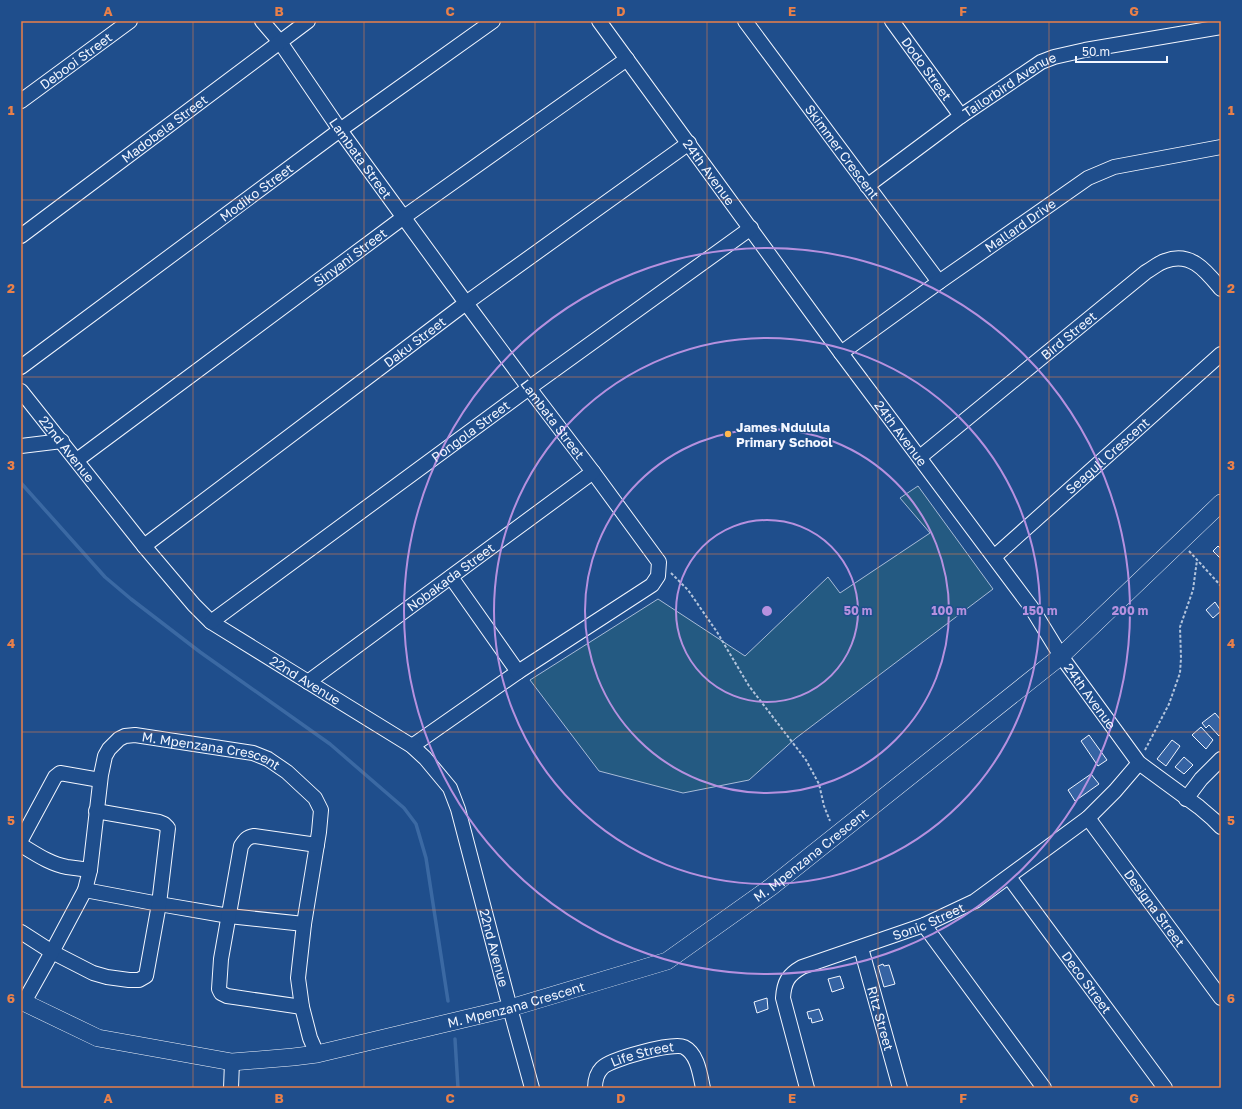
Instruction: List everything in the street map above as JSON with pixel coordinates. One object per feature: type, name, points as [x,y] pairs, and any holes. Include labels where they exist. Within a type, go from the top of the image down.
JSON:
[{"type":"main road","name":"M. Mpenzana Crescent","points":[[22,1002],[98,1038],[232,1062],[293,1058],[316,1054],[510,1008],[667,961],[771,887],[1061,656],[1221,503]]},
{"type":"street","name":"Debooi Street","points":[[21,101],[130,21]]},
{"type":"street","name":"Lambata Street","points":[[262,21],[280,42],[340,130],[466,303],[659,562]]},
{"type":"street","name":"Madobela Street","points":[[21,236],[308,21]]},
{"type":"street","name":"Modiko Street","points":[[21,367],[340,130],[493,21]]},
{"type":"street","name":"24th Avenue","points":[[599,21],[842,353],[1031,607],[1061,656],[1139,763],[1213,819],[1221,827]]},
{"type":"street","name":"Skimmer Crescent","points":[[745,21],[939,282]]},
{"type":"street","name":"Dodo Street","points":[[896,23],[961,116]]},
{"type":"street","name":"Tailorbird Avenue","points":[[867,186],[961,116],[1041,62],[1054,57],[1085,50],[1221,27]]},
{"type":"street","name":"Sinyani Street","points":[[77,460],[404,217],[627,59]]},
{"type":"street","name":"Daku Street","points":[[144,546],[466,303],[689,143]]},
{"type":"street","name":"Mallard Drive","points":[[842,353],[939,282],[1088,178],[1114,168],[1221,147]]},
{"type":"street","name":"Pongola Street","points":[[211,622],[529,388],[751,228]]},
{"type":"street","name":"Bird Street","points":[[920,457],[1146,272],[1164,261],[1179,258],[1192,261],[1203,268],[1221,289]]},
{"type":"street","name":"Seagull Crescent","points":[[994,557],[1221,354]]},
{"type":"street","name":"22nd Avenue","points":[[22,396],[62,441],[144,546],[194,606],[211,622],[412,746],[425,758],[450,788],[458,809],[532,1088]]},
{"type":"street","points":[[21,446],[62,441]]},
{"type":"street","name":"Nobakada Street","points":[[308,682],[593,472]]},
{"type":"street","points":[[412,746],[518,672],[652,585],[658,576],[659,562]]},
{"type":"street","points":[[451,577],[518,672]]},
{"type":"street","name":"M. Mpenzana Crescent","points":[[22,1002],[52,952],[85,890],[90,870],[100,780],[109,749],[119,739],[131,735],[253,753],[277,764],[298,781],[319,804],[321,810],[322,815],[318,845],[304,924],[298,978],[302,1007],[316,1054]]},
{"type":"street","points":[[1186,798],[1201,779],[1221,759]]},
{"type":"street","name":"Sonic Street","points":[[807,1088],[784,1003],[784,987],[786,981],[795,971],[802,967],[861,948],[924,925],[975,901],[1088,818],[1115,791],[1139,763]]},
{"type":"street","points":[[21,840],[55,777],[60,773],[100,780]]},
{"type":"street","points":[[21,932],[52,952],[93,973],[107,977],[140,980],[147,974],[159,904],[168,832],[167,826],[159,822],[96,811]]},
{"type":"street","name":"Designa Street","points":[[1088,818],[1221,998]]},
{"type":"street","points":[[302,1007],[227,996],[221,993],[219,989],[221,959],[242,846],[245,840],[250,836],[254,836],[318,845]]},
{"type":"street","points":[[21,845],[37,855],[66,867],[90,870]]},
{"type":"street","name":"Deco Street","points":[[1009,877],[1165,1088]]},
{"type":"street","points":[[85,890],[230,916],[304,924]]},
{"type":"street","points":[[924,925],[1044,1088]]},
{"type":"street","name":"Ritz Street","points":[[861,948],[900,1088]]},
{"type":"street","name":"Life Street","points":[[595,1088],[595,1080],[606,1065],[676,1045],[684,1047],[690,1052],[696,1062],[703,1088]]},
{"type":"street","points":[[231,1088],[232,1062]]},
{"type":"path","points":[[1181,541],[1221,586]]},
{"type":"path","points":[[1139,763],[1169,704],[1180,673],[1180,627],[1192,590],[1197,560]]},
{"type":"path","points":[[659,562],[688,590],[749,686],[806,760],[819,784],[824,806],[836,835]]},
{"type":"shaded area","points":[[918,486],[993,589],[796,738],[749,780],[683,793],[599,771],[530,680],[658,599],[745,656],[828,577],[840,593],[930,533],[900,498]]},
{"type":"building","points":[[1218,546],[1221,549],[1220,558],[1213,551]]},
{"type":"building","points":[[1215,602],[1221,611],[1213,618],[1206,610]]},
{"type":"building","points":[[1215,713],[1221,720],[1221,734],[1219,736],[1209,725],[1206,728],[1202,723]]},
{"type":"building","points":[[1201,727],[1213,740],[1206,749],[1192,735]]},
{"type":"building","points":[[1089,735],[1107,760],[1098,766],[1081,741]]},
{"type":"building","points":[[1172,740],[1180,746],[1166,766],[1157,759]]},
{"type":"building","points":[[1184,757],[1193,765],[1184,774],[1175,767]]},
{"type":"building","points":[[1091,774],[1099,784],[1075,801],[1068,790]]},
{"type":"building","points":[[883,964],[884,966],[889,965],[895,984],[884,987],[878,966]]},
{"type":"building","points":[[840,976],[844,988],[832,992],[828,979]]},
{"type":"building","points":[[767,998],[768,1009],[757,1013],[754,1002]]},
{"type":"building","points":[[819,1009],[823,1020],[812,1023],[807,1012]]},
{"type":"waterway","points":[[21,483],[105,577],[200,652],[330,744],[404,808],[416,824],[426,858],[448,1001]]},
{"type":"waterway","points":[[455,1039],[458,1088]]},
{"type":"place","name":"James Ndulula Primary School","points":[[728,434]]}]
